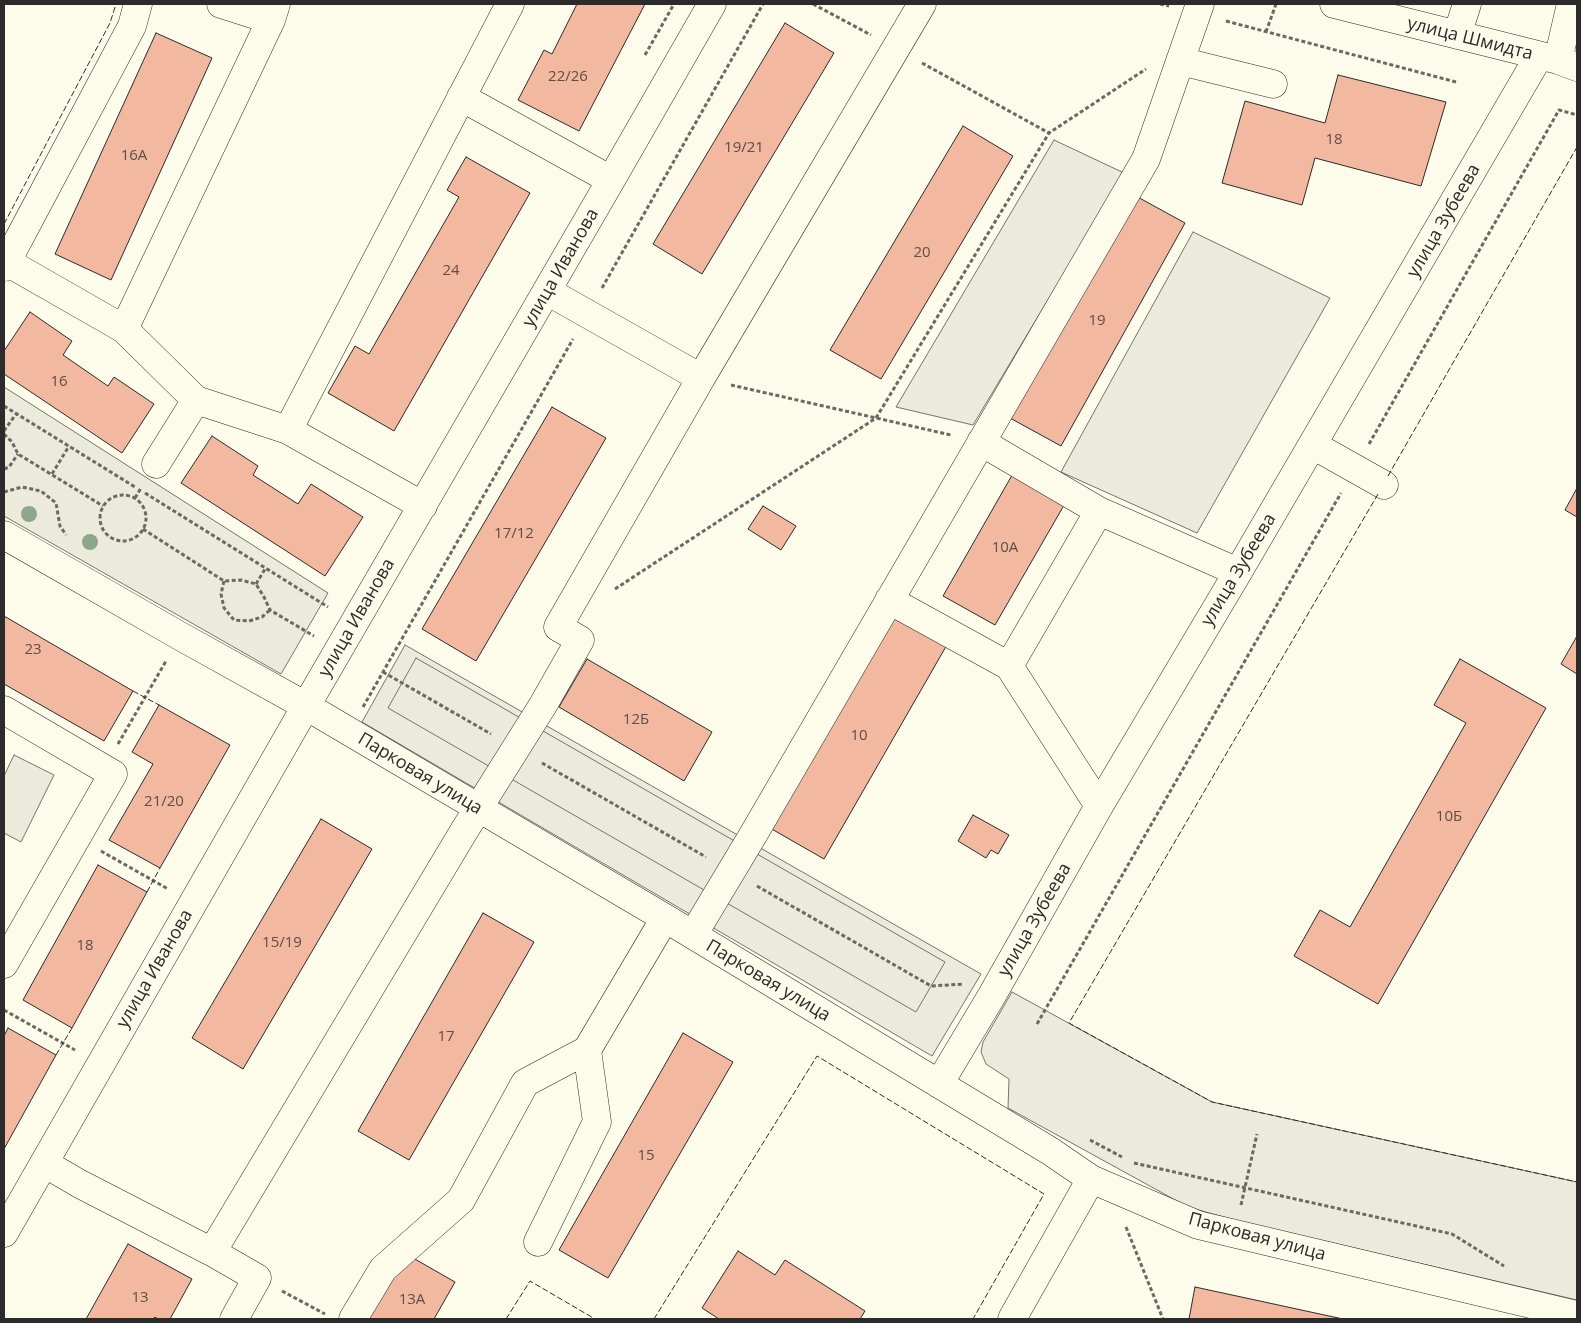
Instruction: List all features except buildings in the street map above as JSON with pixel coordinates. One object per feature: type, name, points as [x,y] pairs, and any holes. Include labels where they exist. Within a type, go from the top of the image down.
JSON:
[{"type":"street","points":[[138,4],[132,26],[5,264],[124,329],[196,400],[288,430],[423,506]]},
{"type":"street","points":[[124,329],[274,12],[221,4]]},
{"type":"street","points":[[288,430],[510,4]]},
{"type":"street","name":"улица Иванова","points":[[4,1233],[712,4]]},
{"type":"street","points":[[212,1252],[478,809],[543,705],[580,640],[558,627],[701,378],[922,4]]},
{"type":"street","name":"улица Шмидта","points":[[1334,4],[1558,61]]},
{"type":"street","points":[[1457,35],[1467,4]]},
{"type":"street","name":"улица Зубеева","points":[[939,1084],[991,997],[1099,806],[1313,445],[1558,61],[1571,4]]},
{"type":"street","points":[[693,935],[1146,159],[1199,9]]},
{"type":"street","points":[[1180,60],[1273,84]]},
{"type":"street","points":[[461,97],[611,180]]},
{"type":"street","points":[[547,291],[701,378]]},
{"type":"street","points":[[156,464],[196,400]]},
{"type":"street","points":[[981,442],[1099,511],[1238,572]]},
{"type":"street","points":[[1313,445],[1384,485]]},
{"type":"street","points":[[1009,666],[1099,511]]},
{"type":"street","name":"Парковая улица","points":[[4,535],[306,706],[665,918],[1064,1159],[1091,1179],[1198,1225],[1575,1316]]},
{"type":"street","points":[[889,600],[1009,666],[1099,806]]},
{"type":"street","points":[[4,710],[113,774],[4,964]]},
{"type":"street","points":[[353,1319],[383,1269],[461,1200],[525,1083],[587,1050],[665,918]]},
{"type":"street","points":[[538,1242],[597,1122],[587,1050]]},
{"type":"street","points":[[44,1163],[257,1278],[234,1319]]},
{"type":"street","points":[[1012,1319],[1091,1179]]},
{"type":"path","points":[[813,4],[1049,133]]},
{"type":"path","points":[[1160,4],[1199,9],[1266,32],[1456,82]]},
{"type":"path","points":[[1266,32],[1276,4]]},
{"type":"path","points":[[607,594],[876,418],[1049,133],[1146,68]]},
{"type":"path","points":[[1037,1024],[1559,110],[1577,114]]},
{"type":"path","points":[[701,378],[981,442]]},
{"type":"path","points":[[4,406],[333,610]]},
{"type":"path","points":[[16,414],[4,433],[12,442],[18,454],[103,506]]},
{"type":"path","points":[[52,474],[69,446]]},
{"type":"path","points":[[4,469],[10,467],[18,454]]},
{"type":"path","points":[[117,495],[135,498],[142,504],[145,512],[146,521],[143,529],[137,536],[128,540],[111,537],[104,532],[100,523],[100,514],[103,506],[109,499],[117,495]]},
{"type":"path","points":[[143,529],[224,581],[241,580],[256,584],[270,610],[318,637]]},
{"type":"path","points":[[256,584],[266,569]]},
{"type":"path","points":[[224,581],[221,594],[224,608],[234,620],[249,621],[262,617],[270,610]]},
{"type":"path","points":[[361,712],[394,654]]},
{"type":"path","points":[[103,768],[167,660]]},
{"type":"path","points":[[383,672],[931,986],[966,984]]},
{"type":"path","points":[[77,838],[174,893]]},
{"type":"path","points":[[4,1010],[82,1054]]},
{"type":"path","points":[[1240,1212],[1257,1134]]},
{"type":"path","points":[[1125,1224],[1163,1319]]},
{"type":"path","points":[[257,1278],[326,1315]]},
{"type":"shaded area","points":[[1054,140],[1124,173],[973,425],[896,407]]},
{"type":"shaded area","points":[[1193,232],[1330,298],[1197,533],[1061,472]]},
{"type":"shaded area","points":[[4,387],[328,593],[281,674],[4,516]]},
{"type":"shaded area","points":[[405,645],[981,974],[932,1056],[362,722]]},
{"type":"shaded area","points":[[416,658],[945,962],[916,1012],[388,708]]},
{"type":"shaded area","points":[[14,755],[54,775],[21,842],[4,833],[4,776]]},
{"type":"shaded area","points":[[1012,992],[1212,1102],[1577,1182],[1577,1300],[1238,1221],[1188,1207],[1008,1108],[1009,1079],[986,1064],[981,1052],[983,1042]]},
{"type":"fence","points":[[4,224],[110,23],[116,4]]},
{"type":"fence","points":[[1388,476],[1577,147]]},
{"type":"fence","points":[[1378,494],[1069,1023],[1212,1102],[1577,1182]]},
{"type":"fence","points":[[133,691],[159,705]]},
{"type":"fence","points":[[147,892],[160,868]]},
{"type":"fence","points":[[56,1055],[72,1028]]},
{"type":"fence","points":[[654,1319],[817,1056],[1044,1194],[973,1319]]},
{"type":"fence","points":[[506,1319],[530,1281],[595,1319]]}]
